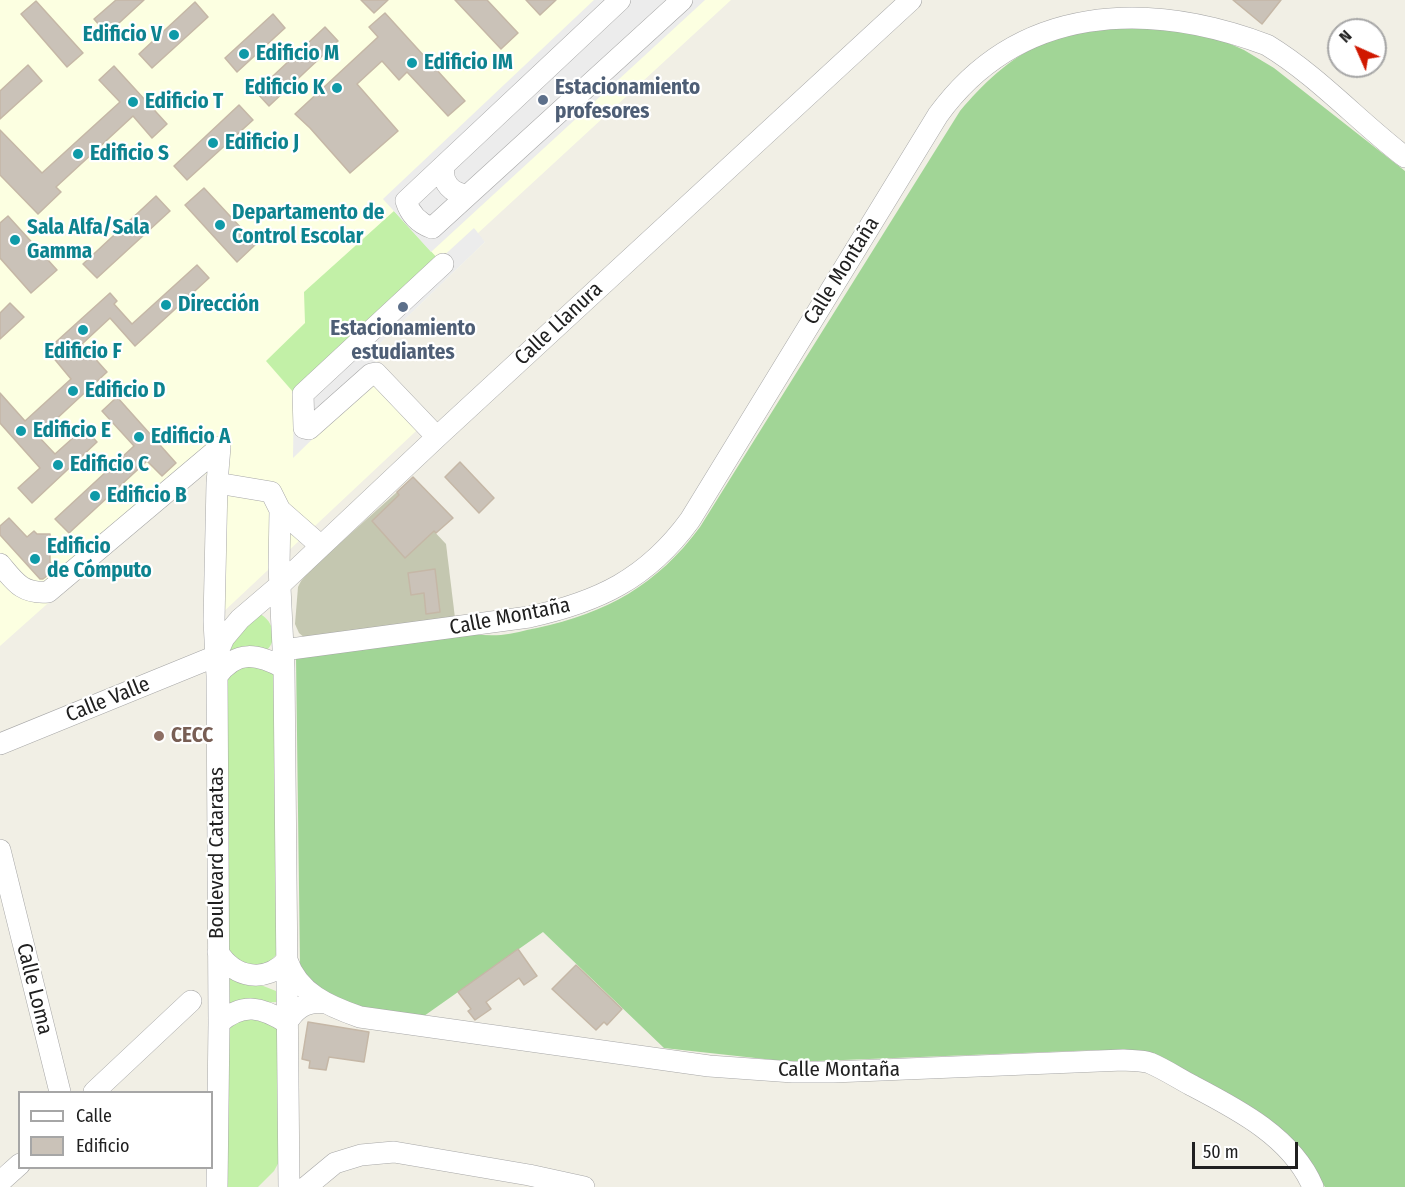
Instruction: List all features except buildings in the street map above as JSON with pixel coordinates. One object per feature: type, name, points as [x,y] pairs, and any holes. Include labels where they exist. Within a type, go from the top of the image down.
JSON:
[{"type":"street","points":[[620,0],[406,201],[415,218],[432,228],[682,0]]},
{"type":"street","name":"Calle Llanura","points":[[216,666],[224,638],[240,619],[281,584],[437,436],[911,0]]},
{"type":"street","name":"Calle Montaña","points":[[283,659],[546,614],[597,598],[628,581],[649,565],[668,548],[690,520],[947,102],[962,84],[996,54],[1034,31],[1076,15],[1118,7],[1161,7],[1204,15],[1251,36],[1282,55],[1332,93],[1405,157]]},
{"type":"street","points":[[444,166],[444,178],[449,188],[468,195]]},
{"type":"street","points":[[437,436],[376,373],[371,374],[309,429],[304,428],[303,394],[443,264]]},
{"type":"street","name":"Boulevard Cataratas","points":[[0,564],[20,587],[36,593],[48,592],[220,447],[213,621],[216,666],[219,1023],[217,1187]]},
{"type":"street","points":[[217,483],[275,501],[321,546]]},
{"type":"street","points":[[275,501],[283,659],[289,1177],[361,1155],[394,1152],[474,1177],[529,1175],[585,1187]]},
{"type":"street","name":"Calle Valle","points":[[0,744],[216,666],[222,669],[235,659],[251,656],[269,660],[283,659]]},
{"type":"street","name":"Calle Loma","points":[[0,850],[60,1091]]},
{"type":"street","points":[[218,952],[230,967],[255,976],[280,968],[287,960]]},
{"type":"street","name":"Calle Montaña","points":[[287,960],[290,971],[302,986],[325,1003],[342,1011],[378,1021],[423,1025],[667,1061],[751,1070],[863,1072],[952,1066],[1123,1060],[1148,1062],[1229,1105],[1262,1126],[1299,1163],[1309,1176],[1313,1187]]},
{"type":"street","points":[[95,1091],[191,1001]]},
{"type":"street","points":[[287,1023],[294,1012],[304,1005],[325,1003]]},
{"type":"street","points":[[219,1023],[234,1012],[252,1009],[271,1013],[287,1023]]},
{"type":"street","points":[[306,1187],[335,1163]]},
{"type":"street","points":[[0,1182],[18,1166]]},
{"type":"shaded area","points":[[0,0],[731,0],[477,234],[485,242],[369,354],[431,417],[219,616],[223,475],[193,474],[0,646]]},
{"type":"shaded area","name":"Estacionamiento profesores","points":[[594,0],[705,0],[431,252],[383,199]]},
{"type":"shaded area","name":"Estacionamiento estudiantes","points":[[474,228],[485,242],[369,354],[383,370],[293,458],[294,393]]},
{"type":"shaded area","points":[[397,492],[446,544],[455,618],[306,639],[299,633],[295,624],[298,587],[301,581],[311,569]]},
{"type":"green space","points":[[1099,25],[1199,30],[1244,50],[1274,68],[1405,171],[1405,1187],[1325,1187],[1310,1166],[1127,1051],[1099,1050],[792,1062],[664,1048],[543,932],[424,1016],[361,1008],[316,990],[306,979],[300,964],[296,657],[465,635],[506,634],[537,628],[562,622],[608,605],[629,594],[648,580],[684,547],[700,527],[960,111],[987,82],[1018,57],[1042,44]]},
{"type":"green space","points":[[394,211],[439,260],[294,393],[266,361],[305,323],[304,292]]},
{"type":"green space","points":[[260,614],[269,621],[273,631],[270,647],[266,651],[230,651],[229,641]]},
{"type":"green space","points":[[234,666],[275,666],[278,953],[268,963],[255,968],[229,955],[226,670]]},
{"type":"green space","points":[[238,976],[279,993],[277,1002],[229,1004],[229,977]]},
{"type":"green space","points":[[238,1016],[279,1023],[280,1160],[274,1171],[258,1187],[227,1187],[228,1031]]},
{"type":"place","name":"Edificio V","points":[[174,35]]},
{"type":"place","name":"Edificio M","points":[[244,54]]},
{"type":"place","name":"Edificio IM","points":[[412,63]]},
{"type":"place","name":"Edificio K","points":[[337,88]]},
{"type":"place","name":"Estacionamiento profesores","points":[[543,100]]},
{"type":"place","name":"Edificio T","points":[[133,102]]},
{"type":"place","name":"Edificio J","points":[[213,143]]},
{"type":"place","name":"Edificio S","points":[[78,154]]},
{"type":"place","name":"Departamento de Control Escolar","points":[[220,225]]},
{"type":"place","name":"Sala Alfa/Sala Gamma","points":[[15,240]]},
{"type":"place","name":"Dirección","points":[[166,305]]},
{"type":"place","name":"Estacionamiento estudiantes","points":[[403,307]]},
{"type":"place","name":"Edificio F","points":[[83,330]]},
{"type":"place","name":"Edificio D","points":[[73,391]]},
{"type":"place","name":"Edificio E","points":[[21,431]]},
{"type":"place","name":"Edificio A","points":[[139,437]]},
{"type":"place","name":"Edificio C","points":[[58,465]]},
{"type":"place","name":"Edificio B","points":[[95,496]]},
{"type":"place","name":"Edificio de Cómputo","points":[[35,559]]},
{"type":"place","name":"CECC","points":[[159,736]]}]
